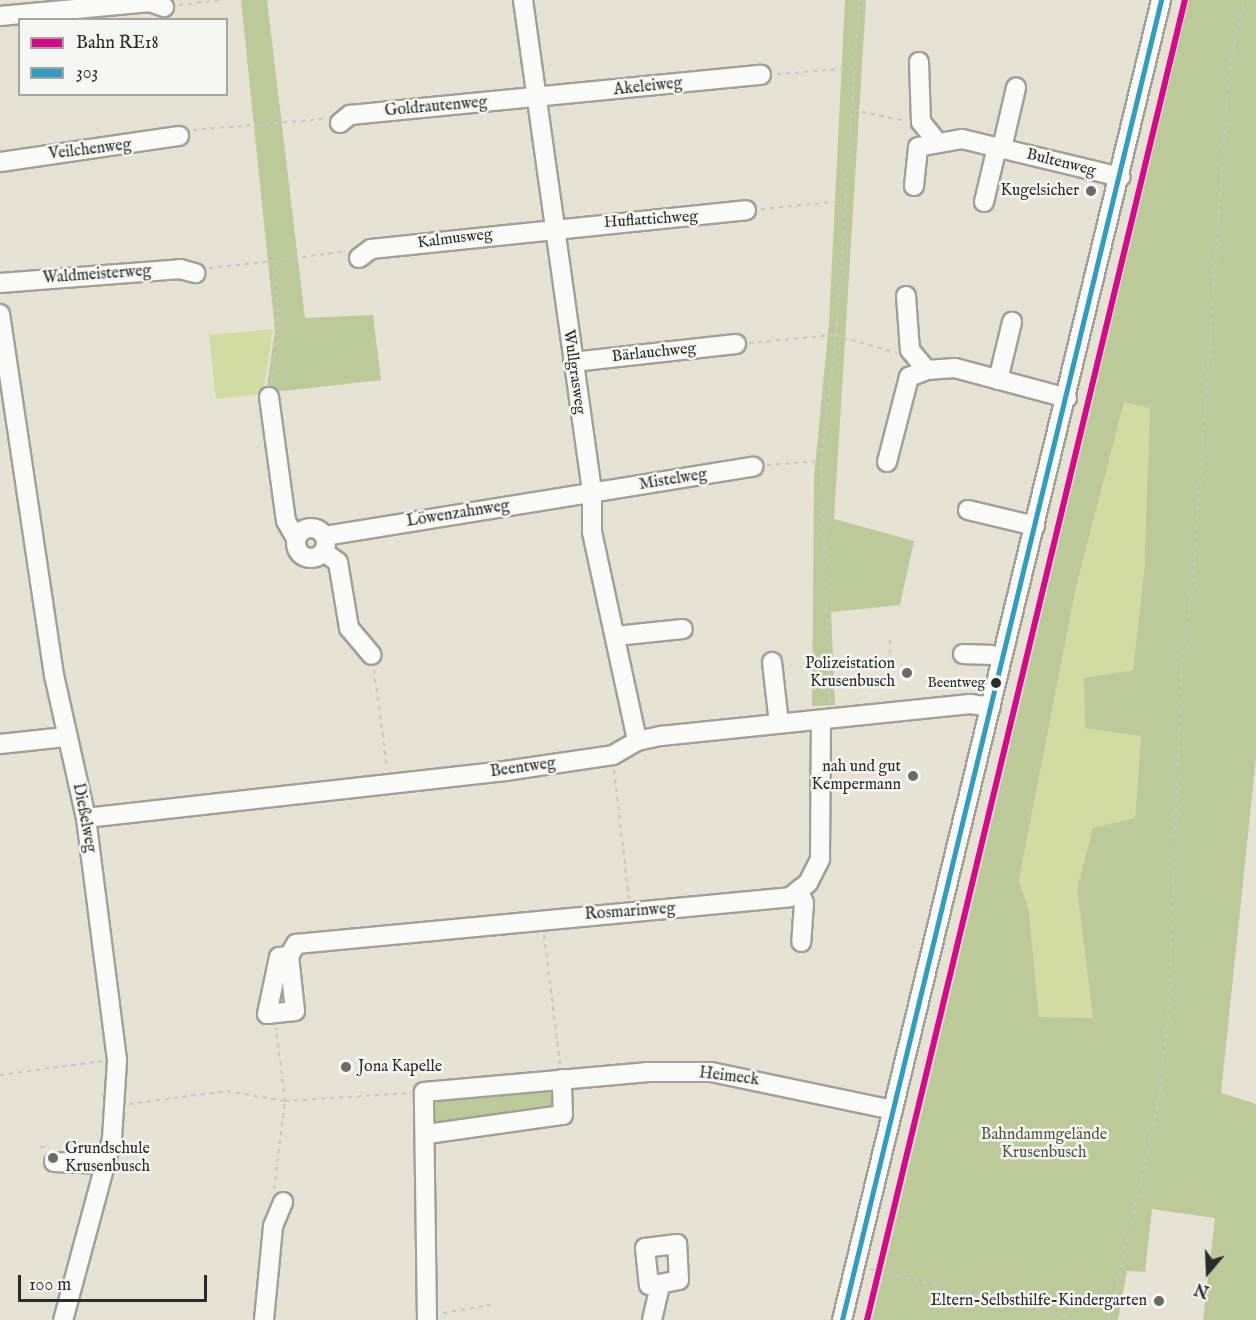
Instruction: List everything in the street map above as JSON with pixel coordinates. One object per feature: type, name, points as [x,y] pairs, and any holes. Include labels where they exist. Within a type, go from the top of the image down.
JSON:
[{"type":"street","name":"Wullgrasweg","points":[[523,0],[592,494],[599,577],[616,636],[637,741]]},
{"type":"street","points":[[842,1320],[1067,398],[1161,0]]},
{"type":"street","points":[[0,16],[150,2],[164,7]]},
{"type":"street","points":[[914,186],[918,147],[937,142],[921,122],[919,62]]},
{"type":"street","name":"Akeleiweg","points":[[535,98],[761,75]]},
{"type":"street","points":[[984,202],[1016,88]]},
{"type":"street","name":"Goldrautenweg","points":[[340,123],[350,115],[535,98]]},
{"type":"street","name":"Veilchenweg","points":[[0,162],[179,136]]},
{"type":"street","name":"Bultenweg","points":[[937,142],[962,139],[1120,177]]},
{"type":"street","name":"Huflattichweg","points":[[554,228],[746,210]]},
{"type":"street","name":"Kalmusweg","points":[[359,258],[371,249],[554,228]]},
{"type":"street","name":"Waldmeisterweg","points":[[0,283],[180,269],[195,273]]},
{"type":"street","points":[[906,296],[910,350],[927,370]]},
{"type":"street","name":"Dießelweg","points":[[0,314],[66,737],[86,818],[117,1061],[117,1105],[105,1164],[63,1320]]},
{"type":"street","points":[[999,380],[1012,322]]},
{"type":"street","name":"Bärlauchweg","points":[[573,363],[736,344]]},
{"type":"street","points":[[887,462],[909,377],[927,370],[955,368],[1067,398]]},
{"type":"street","name":"Löwenzahnweg","points":[[269,397],[286,522],[296,538],[296,547],[306,558],[324,544],[592,494]]},
{"type":"street","name":"Mistelweg","points":[[592,494],[753,466]]},
{"type":"street","points":[[968,510],[1035,526]]},
{"type":"street","name":"Löwenzahnweg","points":[[296,538],[308,528],[324,544]]},
{"type":"street","points":[[324,544],[338,562],[349,628],[372,655]]},
{"type":"street","points":[[616,636],[682,629]]},
{"type":"street","points":[[963,654],[992,655]]},
{"type":"street","points":[[772,662],[778,723]]},
{"type":"street","name":"Beentweg","points":[[86,818],[612,755],[637,741],[778,723],[970,704],[991,707]]},
{"type":"street","points":[[801,942],[804,903],[799,891],[820,859],[826,719]]},
{"type":"street","points":[[0,744],[66,737]]},
{"type":"street","name":"Rosmarinweg","points":[[274,1013],[267,1014],[279,957],[289,956],[296,944],[542,917],[631,914],[790,897],[799,891]]},
{"type":"street","name":"Heimeck","points":[[424,1092],[562,1079],[711,1072],[893,1110]]},
{"type":"street","points":[[427,1134],[563,1115],[562,1079]]},
{"type":"street","points":[[424,1092],[427,1134],[426,1318]]},
{"type":"street","points":[[54,1162],[105,1164]]},
{"type":"street","points":[[264,1320],[273,1226],[283,1202]]},
{"type":"street","points":[[652,1320],[660,1284]]},
{"type":"path","points":[[164,7],[220,0]]},
{"type":"path","points":[[826,719],[821,461],[834,334],[842,201],[853,110],[859,0]]},
{"type":"path","points":[[1109,1320],[1157,1111],[1167,1019],[1182,662],[1192,592],[1229,70],[1244,0]]},
{"type":"path","points":[[761,75],[855,68]]},
{"type":"path","points":[[853,110],[917,123]]},
{"type":"path","points":[[179,136],[191,130],[332,118],[340,123]]},
{"type":"path","points":[[746,210],[842,201]]},
{"type":"path","points":[[195,273],[346,251],[359,258]]},
{"type":"path","points":[[269,397],[278,330],[275,261]]},
{"type":"path","points":[[736,344],[834,334],[909,356],[927,370]]},
{"type":"path","points":[[753,466],[821,461]]},
{"type":"path","points":[[890,640],[891,681],[897,681]]},
{"type":"path","points":[[372,655],[389,783]]},
{"type":"path","points":[[612,755],[631,914]]},
{"type":"path","points":[[542,917],[562,1079]]},
{"type":"path","points":[[274,1013],[285,1101],[273,1187],[283,1202]]},
{"type":"path","points":[[0,1075],[117,1061]]},
{"type":"path","points":[[117,1105],[227,1091],[285,1101],[424,1092]]},
{"type":"path","points":[[869,1269],[1081,1320]]},
{"type":"path","points":[[426,1318],[490,1305]]},
{"type":"green space","points":[[241,0],[267,0],[305,318],[373,315],[381,380],[266,393],[275,330]]},
{"type":"green space","points":[[845,0],[866,0],[834,519],[914,541],[900,605],[831,612],[835,705],[812,706],[814,477],[829,323]]},
{"type":"green space","name":"Bahndammgelände Krusenbusch","points":[[1189,0],[1256,0],[1256,758],[1221,1093],[1256,1104],[1256,1320],[1203,1320],[1215,1218],[1152,1209],[1145,1272],[1127,1271],[1118,1320],[872,1320]],"holes":[[[1124,402],[1150,408],[1144,572],[1133,670],[1084,678],[1085,728],[1141,736],[1135,818],[1093,828],[1077,889],[1093,1018],[1039,1017],[1029,912],[1019,880],[1076,587]]]},
{"type":"green space","points":[[273,329],[263,394],[216,399],[209,335]]},
{"type":"green space","points":[[1124,401],[1150,407],[1144,572],[1133,670],[1084,678],[1141,736],[1135,819],[1077,889],[1093,1018],[1039,1017],[1029,912],[1019,880],[1076,587]]},
{"type":"green space","points":[[557,1086],[558,1108],[434,1125],[430,1099]]},
{"type":"rail line","name":"RE18","points":[[867,1320],[1185,0]]},
{"type":"transit line","name":"303","points":[[842,1320],[1161,0]]},
{"type":"place","name":"Kugelsicher","points":[[1091,191]]},
{"type":"place","name":"Polizeistation Krusenbusch","points":[[907,673]]},
{"type":"place","name":"Beentweg","points":[[996,683]]},
{"type":"place","name":"nah und gut Kempermann","points":[[913,776]]},
{"type":"place","name":"Jona Kapelle","points":[[346,1067]]},
{"type":"place","name":"Grundschule Krusenbusch","points":[[53,1158]]},
{"type":"place","name":"Eltern-Selbsthilfe-Kindergarten","points":[[1159,1301]]}]
